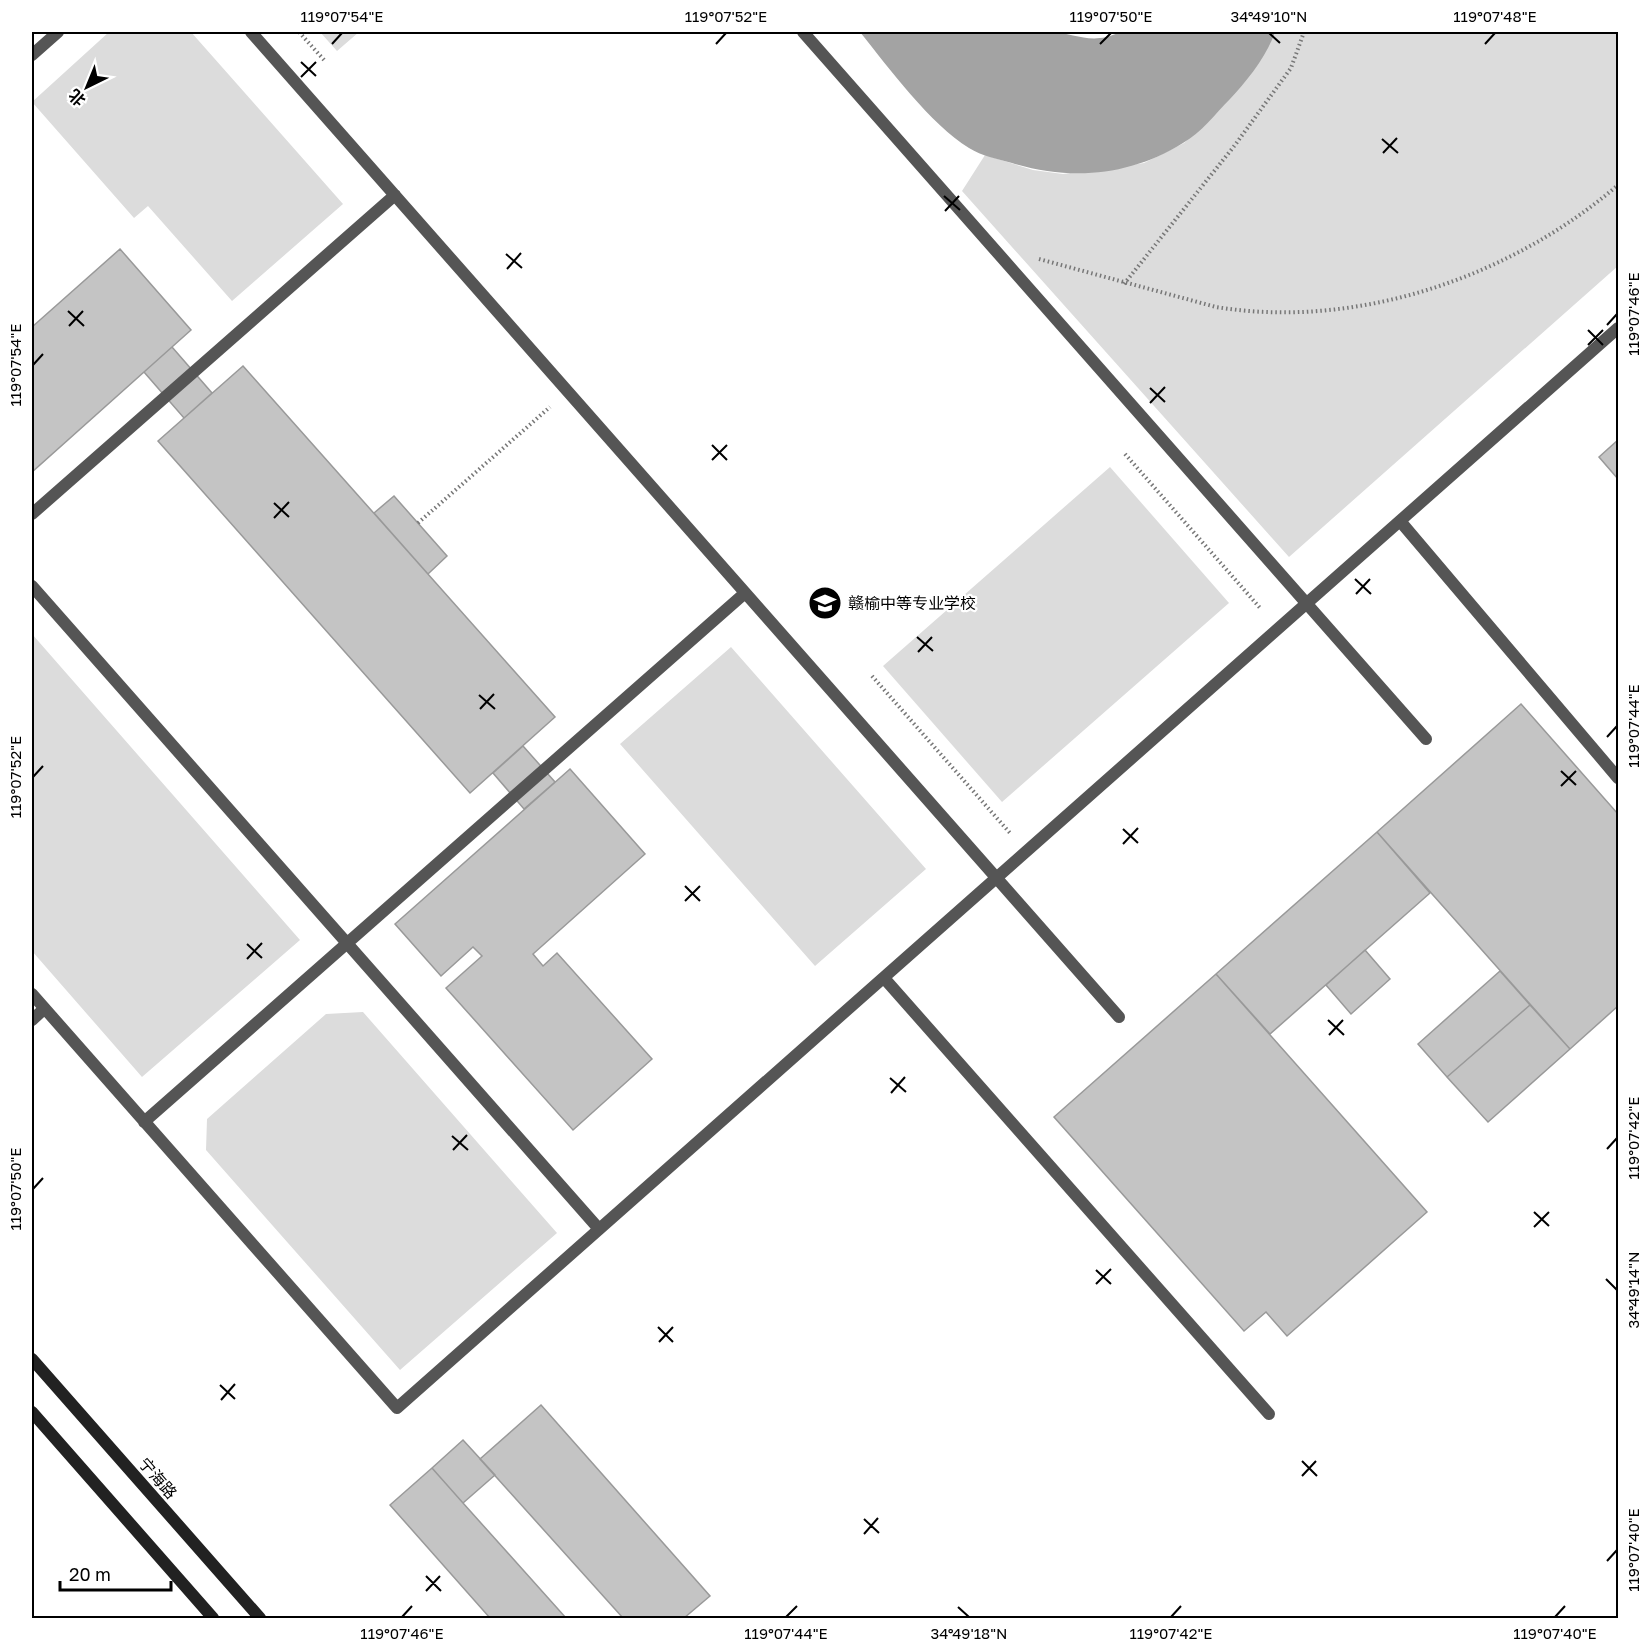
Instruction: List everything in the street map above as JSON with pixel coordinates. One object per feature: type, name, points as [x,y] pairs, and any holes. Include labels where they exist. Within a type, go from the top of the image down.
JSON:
[{"type":"main road","name":"宁海路","points":[[32,1359],[260,1618]]},
{"type":"main road","points":[[32,1412],[213,1618]]},
{"type":"lane","points":[[32,55],[58,32]]},
{"type":"lane","points":[[251,32],[1119,1017]]},
{"type":"lane","points":[[803,32],[1426,739]]},
{"type":"lane","points":[[32,514],[395,195]]},
{"type":"lane","points":[[32,994],[396,1408],[1618,328]]},
{"type":"lane","points":[[1400,521],[1618,778]]},
{"type":"lane","points":[[32,586],[599,1229]]},
{"type":"lane","points":[[144,1122],[745,593]]},
{"type":"lane","points":[[884,978],[1269,1414]]},
{"type":"lane","points":[[32,1020],[44,1009]]},
{"type":"path","points":[[299,32],[325,61]]},
{"type":"path","points":[[1124,284],[1235,145],[1291,68],[1304,32]]},
{"type":"path","points":[[1037,259],[1124,284],[1246,311],[1304,312],[1387,301],[1453,281],[1531,246],[1590,209],[1618,185]]},
{"type":"path","points":[[418,523],[568,391]]},
{"type":"path","points":[[1125,454],[1278,629]]},
{"type":"path","points":[[872,676],[1026,852]]},
{"type":"shaded area","points":[[1025,31],[1101,38],[1120,32],[1275,32],[1262,59],[1250,76],[1208,123],[1190,139],[1142,163],[1121,169],[1078,173],[1034,169],[990,157],[969,148],[925,110],[860,32]]},
{"type":"shaded area","points":[[109,32],[191,32],[343,204],[232,301],[148,206],[134,218],[32,102]]},
{"type":"shaded area","points":[[320,32],[359,32],[337,51]]},
{"type":"shaded area","points":[[1275,32],[1618,32],[1618,266],[1289,557],[962,191],[985,155],[1033,170],[1063,174],[1144,163],[1184,143],[1208,122],[1257,65]]},
{"type":"shaded area","points":[[1110,467],[1229,603],[1002,802],[883,666]]},
{"type":"shaded area","points":[[32,634],[300,940],[142,1077],[32,951]]},
{"type":"shaded area","points":[[731,647],[926,869],[815,966],[620,744]]},
{"type":"shaded area","points":[[363,1012],[557,1233],[400,1370],[206,1150],[207,1119],[326,1014]]},
{"type":"building","points":[[120,249],[191,330],[32,472],[32,327]]},
{"type":"building","points":[[172,347],[212,393],[184,418],[144,372]]},
{"type":"building","points":[[243,366],[555,717],[470,793],[158,441]]},
{"type":"building","points":[[1618,440],[1618,479],[1599,457]]},
{"type":"building","points":[[394,496],[447,556],[428,574],[374,513]]},
{"type":"building","points":[[1521,704],[1618,814],[1618,1006],[1570,1049],[1377,832]]},
{"type":"building","points":[[523,746],[555,782],[524,809],[493,773]]},
{"type":"building","points":[[570,769],[645,854],[533,954],[543,966],[557,953],[652,1059],[573,1130],[446,988],[482,956],[473,947],[441,976],[395,924]]},
{"type":"building","points":[[1377,832],[1430,893],[1270,1034],[1216,974]]},
{"type":"building","points":[[1365,950],[1390,979],[1351,1014],[1326,985]]},
{"type":"building","points":[[1500,971],[1530,1005],[1447,1077],[1418,1044]]},
{"type":"building","points":[[1216,974],[1427,1212],[1287,1336],[1266,1312],[1244,1331],[1054,1117]]},
{"type":"building","points":[[1530,1005],[1570,1049],[1488,1122],[1447,1077]]},
{"type":"building","points":[[541,1405],[710,1596],[684,1618],[623,1618],[480,1459]]},
{"type":"building","points":[[463,1440],[495,1475],[463,1503],[432,1468]]},
{"type":"building","points":[[432,1468],[566,1618],[490,1618],[390,1505]]},
{"type":"place","name":"赣榆中等专业学校","points":[[825,603]]}]
